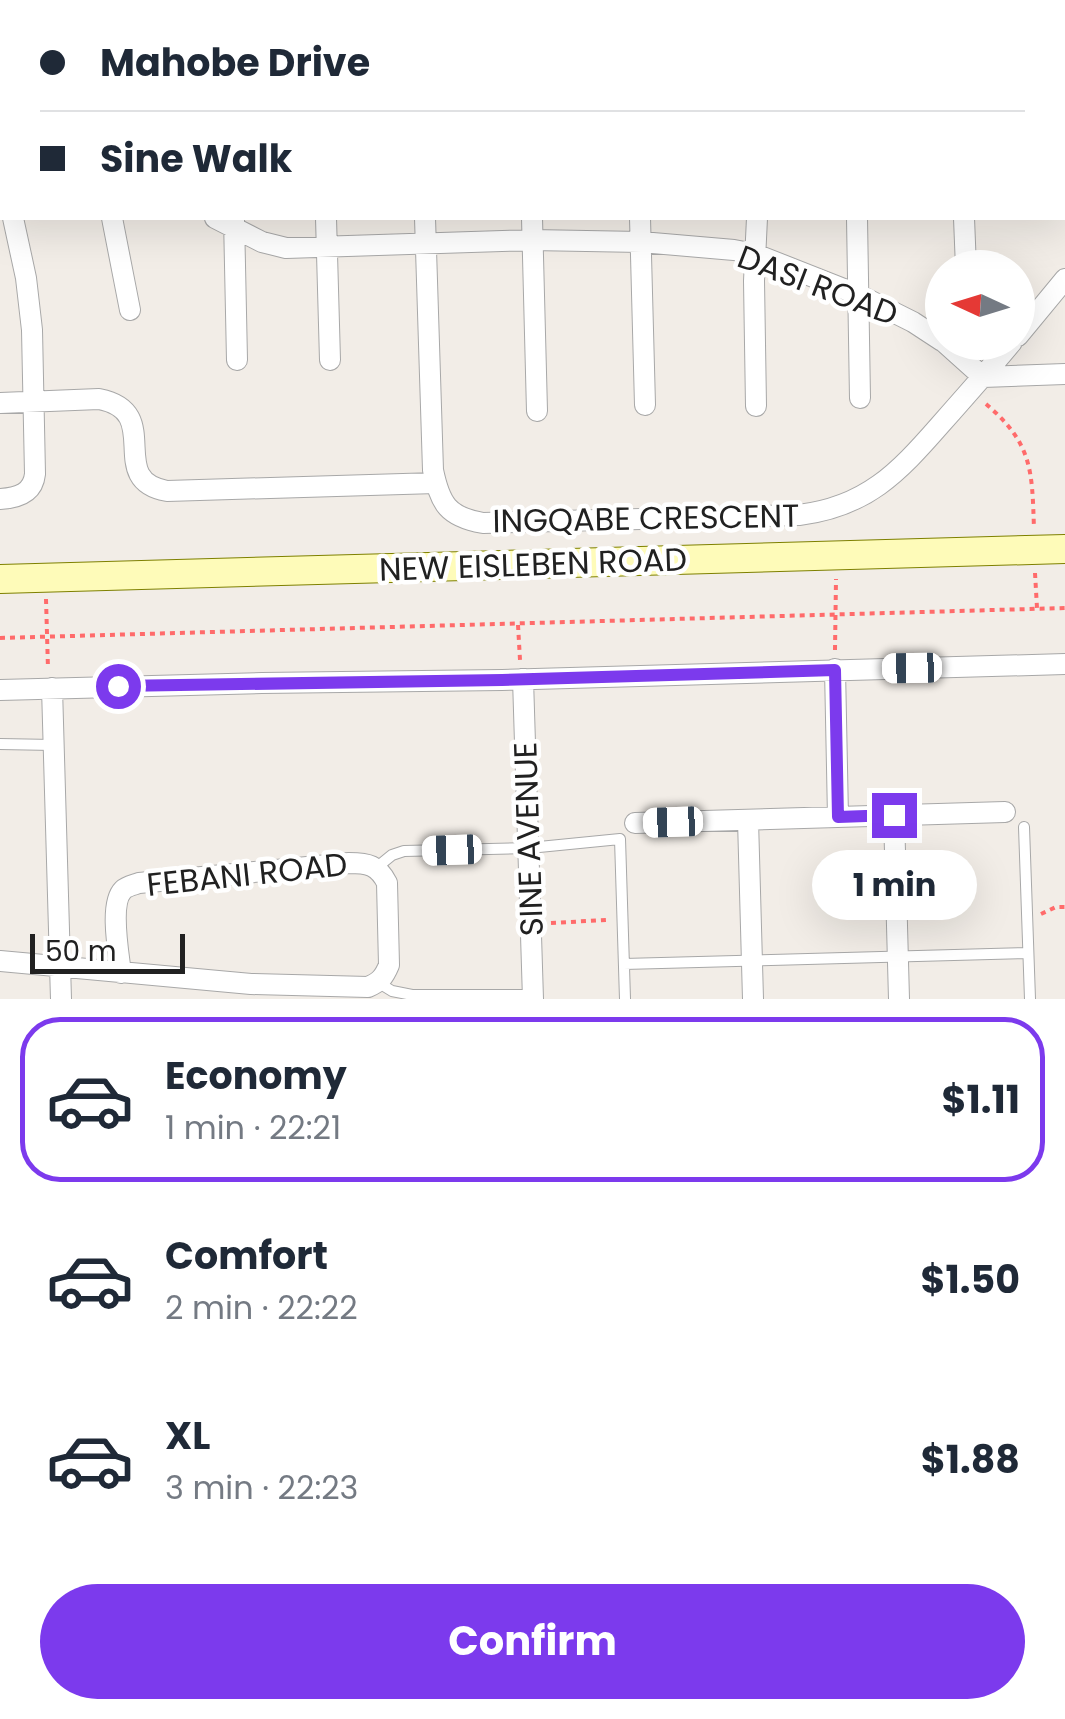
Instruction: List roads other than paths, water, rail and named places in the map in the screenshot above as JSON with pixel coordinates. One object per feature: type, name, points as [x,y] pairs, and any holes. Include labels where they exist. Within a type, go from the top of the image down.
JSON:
[{"type":"main road","name":"NEW EISLEBEN ROAD","points":[[0,579],[1065,549]]},
{"type":"street","points":[[0,499],[21,495],[34,482],[29,302],[13,220]]},
{"type":"street","points":[[112,220],[130,310]]},
{"type":"street","points":[[326,220],[330,360]]},
{"type":"street","points":[[0,403],[113,402],[125,410],[132,422],[138,476],[154,489],[167,492],[436,483],[425,220]]},
{"type":"street","points":[[532,220],[538,410]]},
{"type":"street","points":[[640,220],[645,405]]},
{"type":"street","points":[[756,406],[757,220]]},
{"type":"street","points":[[857,220],[860,398]]},
{"type":"street","points":[[964,220],[965,250]]},
{"type":"street","points":[[228,221],[238,360]]},
{"type":"street","name":"DASI ROAD","points":[[228,221],[272,246],[532,240],[641,242],[734,250],[755,254],[859,295],[925,329]]},
{"type":"street","points":[[1035,315],[1065,279]]},
{"type":"street","name":"DASI ROAD","points":[[959,360],[977,384]]},
{"type":"street","name":"INGQABE CRESCENT","points":[[436,483],[439,496],[455,515],[483,523],[799,516],[823,512],[845,506],[889,479],[997,360]]},
{"type":"street","points":[[977,384],[1065,374]]},
{"type":"street","points":[[0,690],[50,682],[1065,664]]},
{"type":"street","points":[[835,670],[838,817]]},
{"type":"street","name":"SINE AVENUE","points":[[522,672],[533,997]]},
{"type":"street","points":[[50,682],[61,999]]},
{"type":"street","points":[[636,823],[1006,812]]},
{"type":"street","points":[[894,815],[900,999]]},
{"type":"street","points":[[748,820],[753,999]]},
{"type":"street","name":"FEBANI ROAD","points":[[121,974],[116,910],[122,891],[128,887],[369,863],[387,882],[389,966],[378,982]]},
{"type":"street","points":[[0,960],[251,984],[358,988],[378,982]]},
{"type":"lane","points":[[0,744],[54,745]]},
{"type":"lane","points":[[1024,827],[1030,999]]},
{"type":"lane","points":[[376,868],[404,851],[528,848],[620,839],[624,999]]},
{"type":"lane","points":[[624,964],[1028,953]]},
{"type":"lane","points":[[378,982],[412,996],[533,997]]}]
